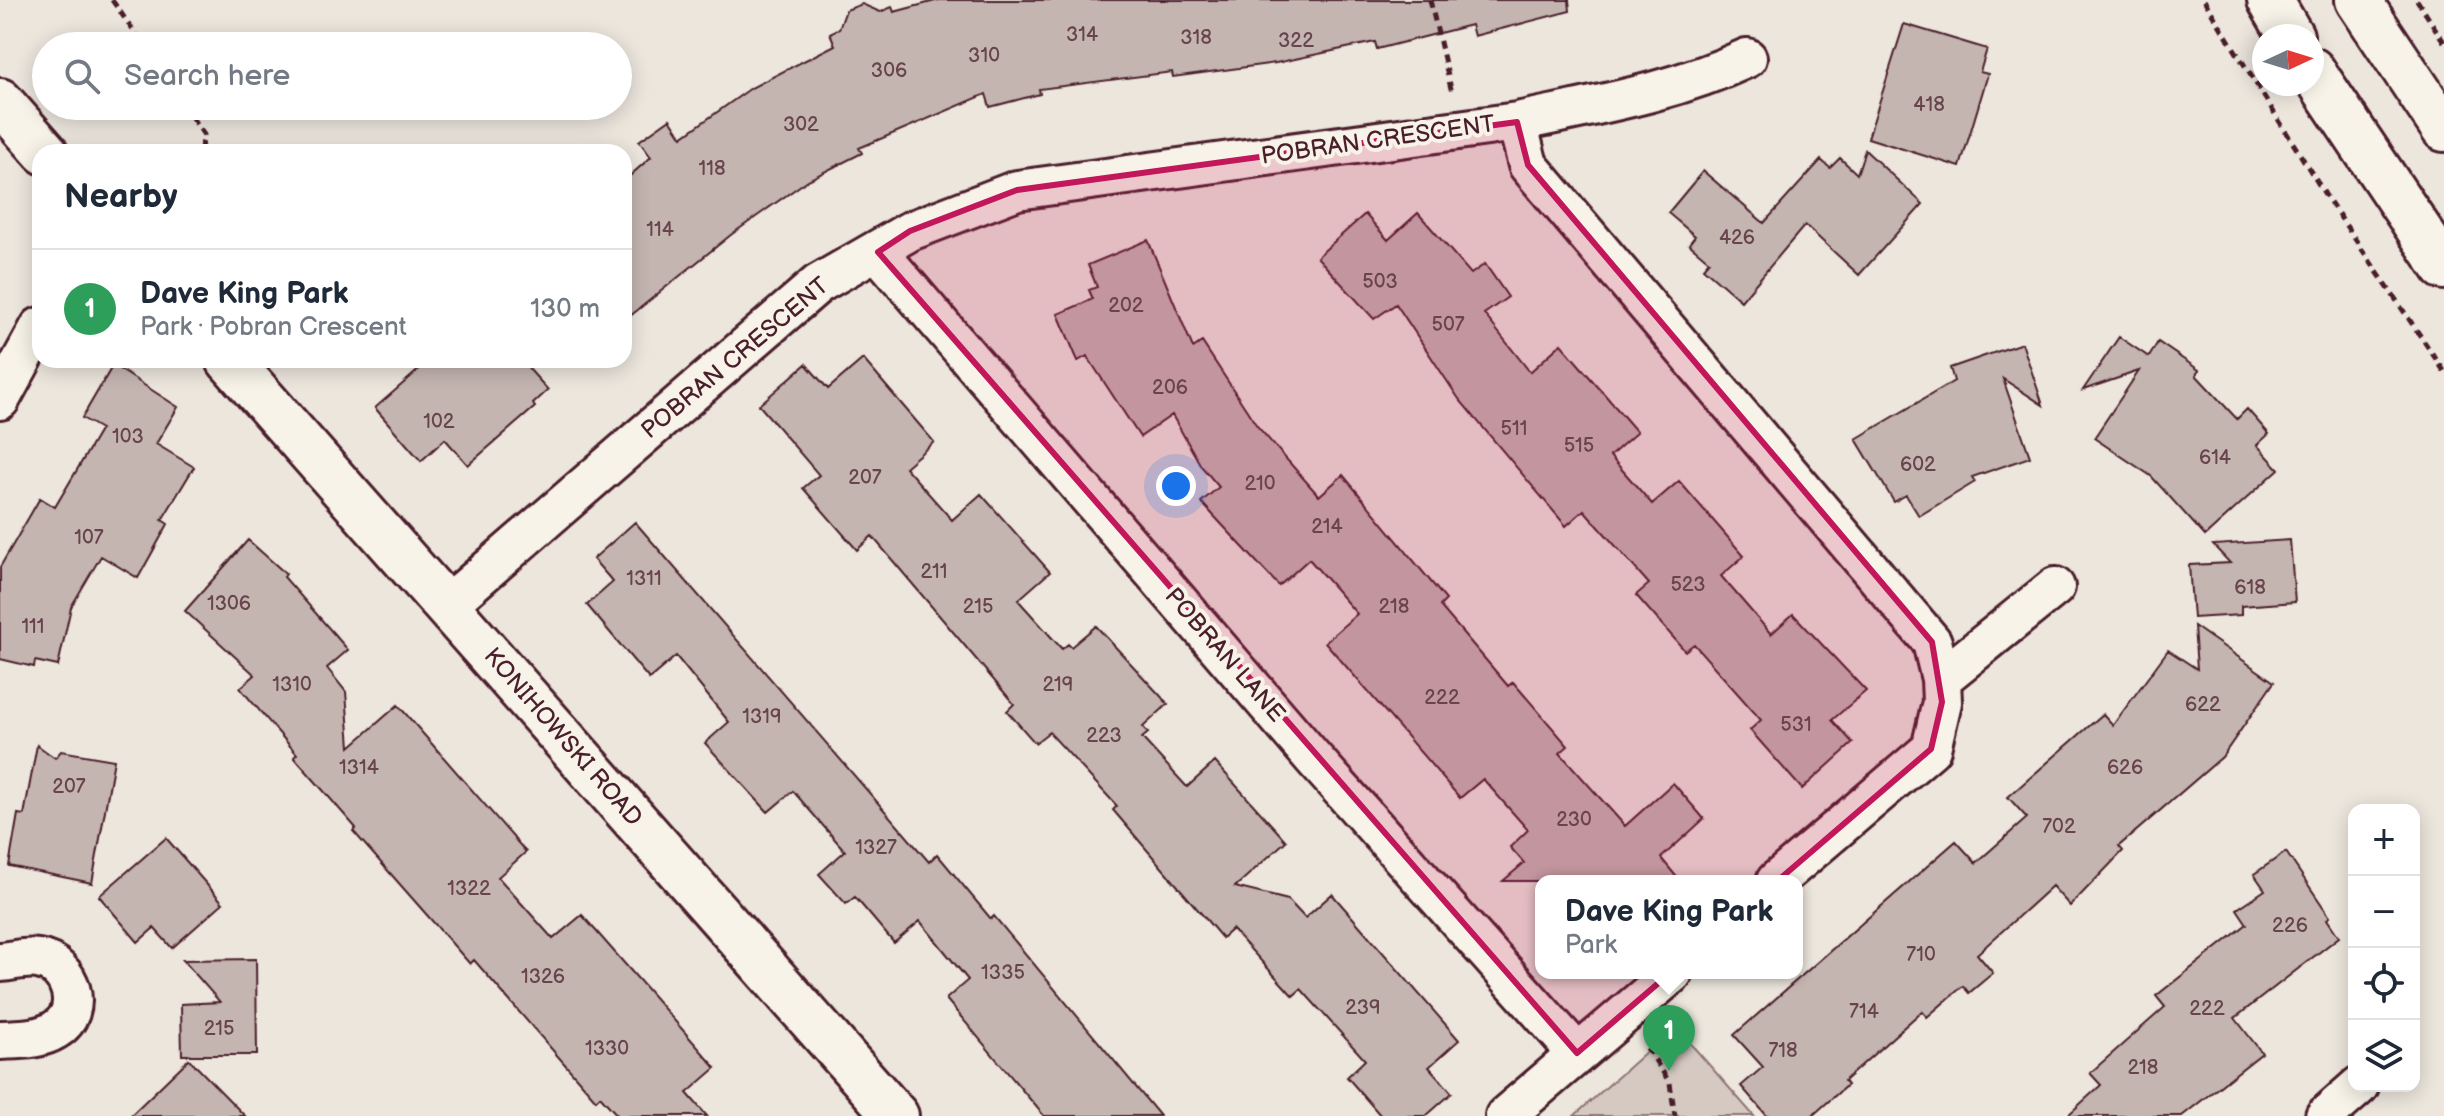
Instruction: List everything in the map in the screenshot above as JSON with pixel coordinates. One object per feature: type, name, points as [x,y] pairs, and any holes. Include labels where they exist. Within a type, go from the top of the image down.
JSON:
[{"type":"street","points":[[2270,0],[2284,24]]},
{"type":"street","points":[[2358,0],[2444,129]]},
{"type":"street","points":[[1517,122],[1655,92],[1704,78],[1747,58]]},
{"type":"street","points":[[2324,88],[2444,267]]},
{"type":"street","points":[[0,101],[38,144]]},
{"type":"street","name":"POBRAN CRESCENT","points":[[447,605],[818,284],[910,231],[1017,190],[1517,122],[1528,165],[1904,604],[1932,642],[1941,679],[1942,702],[1931,749],[1783,875]]},
{"type":"street","name":"POBRAN LANE","points":[[878,252],[1314,759],[1577,1053]]},
{"type":"street","points":[[0,400],[32,342]]},
{"type":"street","name":"KONIHOWSKI ROAD","points":[[236,368],[896,1116]]},
{"type":"street","points":[[1941,679],[2055,587]]},
{"type":"street","points":[[0,962],[38,959],[56,967],[68,982],[73,999],[69,1016],[57,1030],[38,1037],[0,1040]]},
{"type":"street","points":[[1505,1116],[1666,979]]},
{"type":"street","points":[[2325,1116],[2352,1092]]},
{"type":"path","points":[[112,0],[134,32]]},
{"type":"path","points":[[1430,0],[1461,129]]},
{"type":"path","points":[[2204,0],[2326,196],[2444,371]]},
{"type":"path","points":[[2417,0],[2444,42]]},
{"type":"path","points":[[194,120],[204,135],[202,144]]},
{"type":"path","points":[[1624,1017],[1670,1083],[1675,1116]]},
{"type":"highlighted area","points":[[1517,122],[1528,165],[1932,642],[1942,702],[1931,749],[1577,1053],[878,252],[910,231],[1017,190]]},
{"type":"shaded area","points":[[1675,1026],[1754,1116],[1574,1116]]},
{"type":"building","points":[[939,0],[1569,0],[1570,11],[1474,36],[1471,25],[1377,49],[1375,42],[1276,63],[1173,77],[1172,72],[1039,89],[1040,94],[990,107],[986,94],[859,148],[862,153],[808,180],[732,234],[632,315],[632,174],[651,157],[639,141],[670,119],[682,137],[751,88],[835,45],[830,33],[839,29],[846,10],[862,4],[880,12],[892,7],[894,12]]},
{"type":"building","points":[[1904,24],[1987,49],[1980,72],[1988,74],[1960,167],[1868,138]]},
{"type":"building","points":[[1865,150],[1923,204],[1859,275],[1805,225],[1741,301],[1703,268],[1709,261],[1689,244],[1695,236],[1668,213],[1703,171],[1764,223],[1821,160],[1830,168],[1840,158],[1857,174]]},
{"type":"building","points":[[1418,213],[1471,274],[1485,264],[1508,297],[1484,314],[1530,372],[1561,344],[1637,432],[1610,456],[1652,504],[1679,481],[1744,556],[1721,576],[1771,634],[1793,614],[1866,691],[1832,720],[1853,743],[1802,789],[1750,730],[1761,720],[1694,644],[1685,651],[1636,595],[1649,584],[1584,510],[1566,526],[1459,399],[1396,304],[1374,319],[1317,257],[1365,214],[1388,240]]},
{"type":"building","points":[[1148,240],[1193,348],[1202,342],[1257,426],[1319,496],[1343,475],[1446,600],[1440,606],[1508,686],[1513,682],[1568,746],[1560,753],[1625,826],[1673,783],[1704,819],[1661,858],[1675,875],[1535,875],[1535,881],[1503,881],[1524,863],[1510,847],[1528,830],[1483,779],[1460,798],[1325,642],[1357,614],[1309,559],[1279,586],[1201,502],[1219,487],[1201,466],[1172,415],[1140,437],[1087,356],[1078,361],[1058,314],[1093,299],[1089,290],[1097,287],[1088,265]]},
{"type":"building","points":[[2119,337],[2149,357],[2158,342],[2199,370],[2196,375],[2237,419],[2247,409],[2269,434],[2257,445],[2279,469],[2205,536],[2151,476],[2094,438],[2139,371],[2083,390]]},
{"type":"building","points":[[2022,343],[2043,405],[2003,379],[2030,457],[1972,477],[1975,482],[1919,516],[1906,495],[1894,502],[1856,439],[1954,381],[1950,368]]},
{"type":"building","points":[[863,359],[934,442],[905,467],[952,520],[981,494],[1050,572],[1018,600],[1062,649],[1068,644],[1071,647],[1096,626],[1168,704],[1143,727],[1148,733],[1142,738],[1187,787],[1215,762],[1286,841],[1235,887],[1288,900],[1305,918],[1332,894],[1459,1040],[1429,1067],[1452,1093],[1426,1116],[1381,1116],[1347,1077],[1365,1060],[1301,989],[1293,996],[1232,929],[1222,938],[1113,810],[1117,806],[1049,732],[1035,743],[1007,711],[1014,704],[872,536],[857,550],[803,488],[819,475],[759,405],[806,364],[828,389]]},
{"type":"building","points":[[111,368],[118,368],[178,407],[156,444],[194,467],[162,520],[168,524],[138,578],[101,556],[71,607],[58,666],[35,661],[34,667],[0,659],[0,567],[40,498],[55,507],[101,429],[82,418]]},
{"type":"building","points":[[421,368],[528,368],[548,390],[533,404],[535,407],[468,465],[445,439],[421,461],[375,408]]},
{"type":"building","points":[[635,522],[929,862],[937,854],[991,919],[994,916],[1160,1116],[1044,1116],[946,999],[968,980],[920,921],[894,943],[855,897],[846,904],[819,874],[845,851],[793,791],[768,812],[705,743],[729,722],[676,656],[649,679],[587,605],[613,582],[593,559]]},
{"type":"building","points":[[248,540],[286,574],[284,577],[348,650],[327,668],[346,692],[350,747],[398,705],[526,852],[498,877],[553,939],[582,915],[716,1068],[687,1093],[707,1116],[618,1116],[600,1096],[596,1100],[474,960],[470,964],[353,831],[356,828],[294,757],[297,754],[240,688],[255,675],[185,611]]},
{"type":"building","points":[[2290,540],[2295,602],[2241,606],[2241,615],[2193,618],[2189,565],[2230,563],[2213,545]]},
{"type":"building","points":[[2194,626],[2274,682],[2222,757],[2119,846],[2123,851],[2070,906],[2052,886],[1977,954],[1993,973],[1969,993],[1963,986],[1927,1017],[1922,1011],[1844,1081],[1847,1085],[1812,1116],[1767,1116],[1741,1086],[1763,1067],[1734,1035],[1798,979],[1803,979],[1803,975],[1956,841],[1976,863],[2027,818],[2008,797],[2103,714],[2113,725],[2168,650],[2197,669]]},
{"type":"building","points":[[37,745],[55,758],[61,751],[114,760],[92,883],[9,866],[18,814],[24,815]]},
{"type":"building","points":[[166,838],[223,903],[172,948],[154,928],[138,942],[99,896]]},
{"type":"building","points":[[2286,852],[2330,917],[2327,919],[2339,937],[2235,1018],[2262,1053],[2182,1116],[2067,1116],[2101,1085],[2090,1073],[2165,1007],[2156,996],[2247,924],[2237,909],[2265,890],[2254,874]]},
{"type":"building","points":[[256,959],[257,1055],[182,1055],[181,1004],[220,1002],[183,960]]},
{"type":"building","points":[[189,1059],[245,1116],[130,1116]]},
{"type":"place","name":"Dave King Park","points":[[1669,1071]]}]
